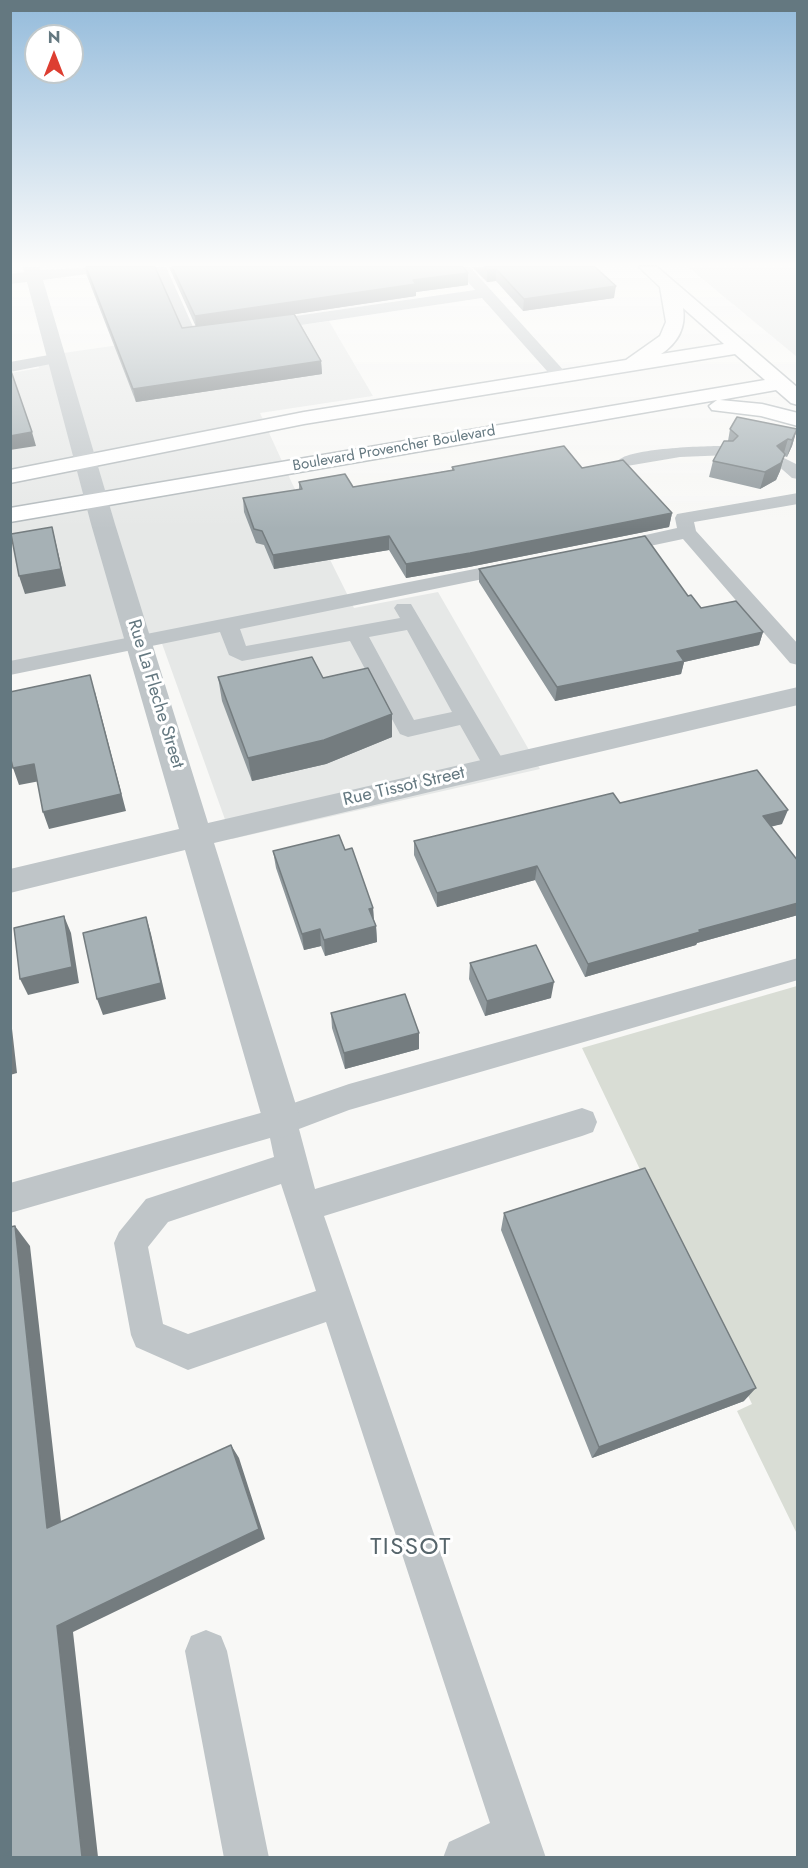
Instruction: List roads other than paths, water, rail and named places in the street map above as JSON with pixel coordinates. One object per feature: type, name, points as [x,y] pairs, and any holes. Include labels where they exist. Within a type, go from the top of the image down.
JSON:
[{"type":"main road","points":[[622,367],[648,354]]},
{"type":"main road","points":[[10,477],[304,418],[699,354]]},
{"type":"main road","points":[[743,354],[798,399]]},
{"type":"main road","name":"Boulevard Provencher Boulevard","points":[[10,515],[778,384]]},
{"type":"main road","points":[[654,405],[745,407],[798,420]]},
{"type":"street","name":"Rue La Fleche Street","points":[[53,354],[87,460],[282,1121]]},
{"type":"street","name":"Rue Tissot Street","points":[[10,881],[494,765],[798,696]]},
{"type":"lane","points":[[541,354],[561,376]]},
{"type":"lane","points":[[10,367],[55,359]]},
{"type":"lane","points":[[627,461],[680,452],[723,451]]},
{"type":"lane","points":[[798,498],[684,518],[687,532],[798,658]]},
{"type":"lane","points":[[595,551],[687,532]]},
{"type":"lane","points":[[10,668],[538,562]]},
{"type":"lane","points":[[393,592],[413,622],[494,765]]},
{"type":"lane","points":[[228,625],[237,650],[242,654],[413,622]]},
{"type":"lane","points":[[356,633],[408,729],[466,716]]},
{"type":"lane","points":[[10,1198],[282,1121],[348,1096],[798,969]]},
{"type":"lane","points":[[282,1121],[291,1166],[519,1846],[465,1857]]},
{"type":"lane","points":[[305,1207],[582,1122]]},
{"type":"lane","points":[[291,1166],[157,1210],[131,1243],[148,1335],[188,1352],[337,1301]]},
{"type":"lane","points":[[206,1651],[247,1857]]},
{"type":"district","name":"TISSOT","points":[[411,1548]]}]
